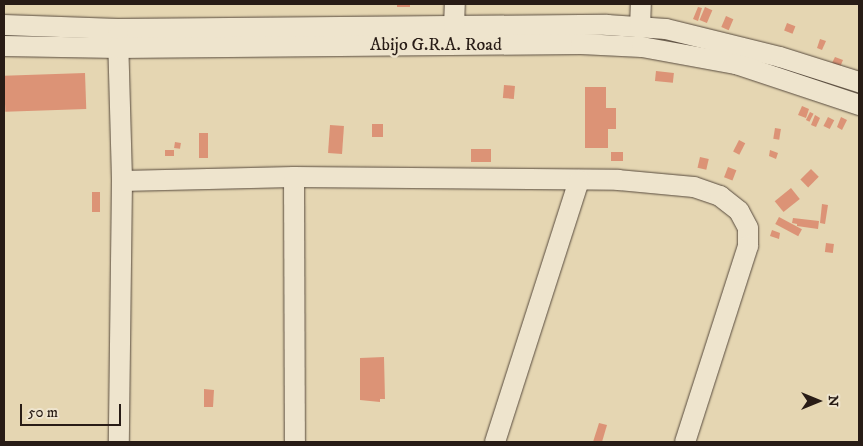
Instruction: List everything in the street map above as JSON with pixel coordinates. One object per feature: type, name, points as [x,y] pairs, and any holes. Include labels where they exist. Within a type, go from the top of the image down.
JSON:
[{"type":"street","points":[[454,27],[455,4]]},
{"type":"street","points":[[640,28],[641,4]]},
{"type":"street","name":"Abijo G.R.A. Road","points":[[4,25],[118,38],[454,44],[581,44],[642,47],[736,64],[859,105]]},
{"type":"street","name":"Abijo G.R.A. Road","points":[[4,46],[118,38],[236,26],[454,27],[607,25],[666,29],[780,57],[859,82]]},
{"type":"street","points":[[118,38],[122,181],[120,442]]},
{"type":"street","points":[[122,181],[294,177],[618,180],[694,187],[720,196],[739,211],[748,228],[748,246],[685,442]]},
{"type":"street","points":[[294,177],[295,442]]},
{"type":"street","points":[[495,442],[579,180]]},
{"type":"building","points":[[397,4],[410,4],[410,7],[397,7]]},
{"type":"building","points":[[698,7],[702,8],[698,21],[693,19]]},
{"type":"building","points":[[705,7],[712,10],[707,23],[700,20]]},
{"type":"building","points":[[726,16],[733,19],[729,30],[721,27]]},
{"type":"building","points":[[787,23],[795,26],[793,34],[784,30]]},
{"type":"building","points":[[820,39],[826,41],[822,50],[817,48]]},
{"type":"building","points":[[835,57],[843,60],[840,67],[832,63]]},
{"type":"building","points":[[656,71],[674,73],[673,83],[655,81]]},
{"type":"building","points":[[85,73],[86,109],[5,112],[4,76]]},
{"type":"building","points":[[504,85],[515,86],[514,99],[503,98]]},
{"type":"building","points":[[585,87],[606,87],[606,108],[616,108],[616,129],[608,129],[608,148],[585,148]]},
{"type":"building","points":[[802,106],[809,109],[806,118],[798,115]]},
{"type":"building","points":[[810,112],[814,114],[809,122],[806,120]]},
{"type":"building","points":[[815,115],[820,118],[816,127],[811,125]]},
{"type":"building","points":[[828,117],[834,120],[830,129],[823,126]]},
{"type":"building","points":[[841,117],[847,120],[842,130],[837,127]]},
{"type":"building","points":[[372,124],[383,124],[383,137],[372,137]]},
{"type":"building","points":[[330,125],[344,126],[342,154],[328,153]]},
{"type":"building","points":[[775,128],[781,129],[779,140],[773,139]]},
{"type":"building","points":[[199,133],[208,133],[208,158],[199,158]]},
{"type":"building","points":[[739,140],[745,143],[739,155],[733,152]]},
{"type":"building","points":[[175,142],[181,143],[180,149],[174,148]]},
{"type":"building","points":[[471,149],[491,149],[491,162],[471,162]]},
{"type":"building","points":[[165,150],[174,150],[174,156],[165,156]]},
{"type":"building","points":[[770,150],[778,153],[776,159],[769,156]]},
{"type":"building","points":[[611,152],[623,152],[623,161],[611,161]]},
{"type":"building","points":[[700,157],[709,159],[706,170],[698,168]]},
{"type":"building","points":[[728,167],[736,170],[732,180],[724,177]]},
{"type":"building","points":[[811,169],[819,177],[808,187],[800,180]]},
{"type":"building","points":[[791,188],[800,199],[783,212],[775,201]]},
{"type":"building","points":[[92,192],[100,192],[100,212],[92,212]]},
{"type":"building","points":[[822,204],[828,205],[825,224],[820,223]]},
{"type":"building","points":[[779,217],[802,229],[798,236],[775,224]]},
{"type":"building","points":[[793,218],[819,221],[818,229],[797,226],[797,224],[792,223]]},
{"type":"building","points":[[772,230],[780,233],[779,239],[770,236]]},
{"type":"building","points":[[826,243],[834,244],[833,253],[825,252]]},
{"type":"building","points":[[384,357],[385,399],[380,399],[380,402],[360,400],[360,358]]},
{"type":"building","points":[[204,389],[214,390],[213,407],[204,407]]},
{"type":"building","points":[[599,423],[607,425],[602,442],[593,442]]}]
